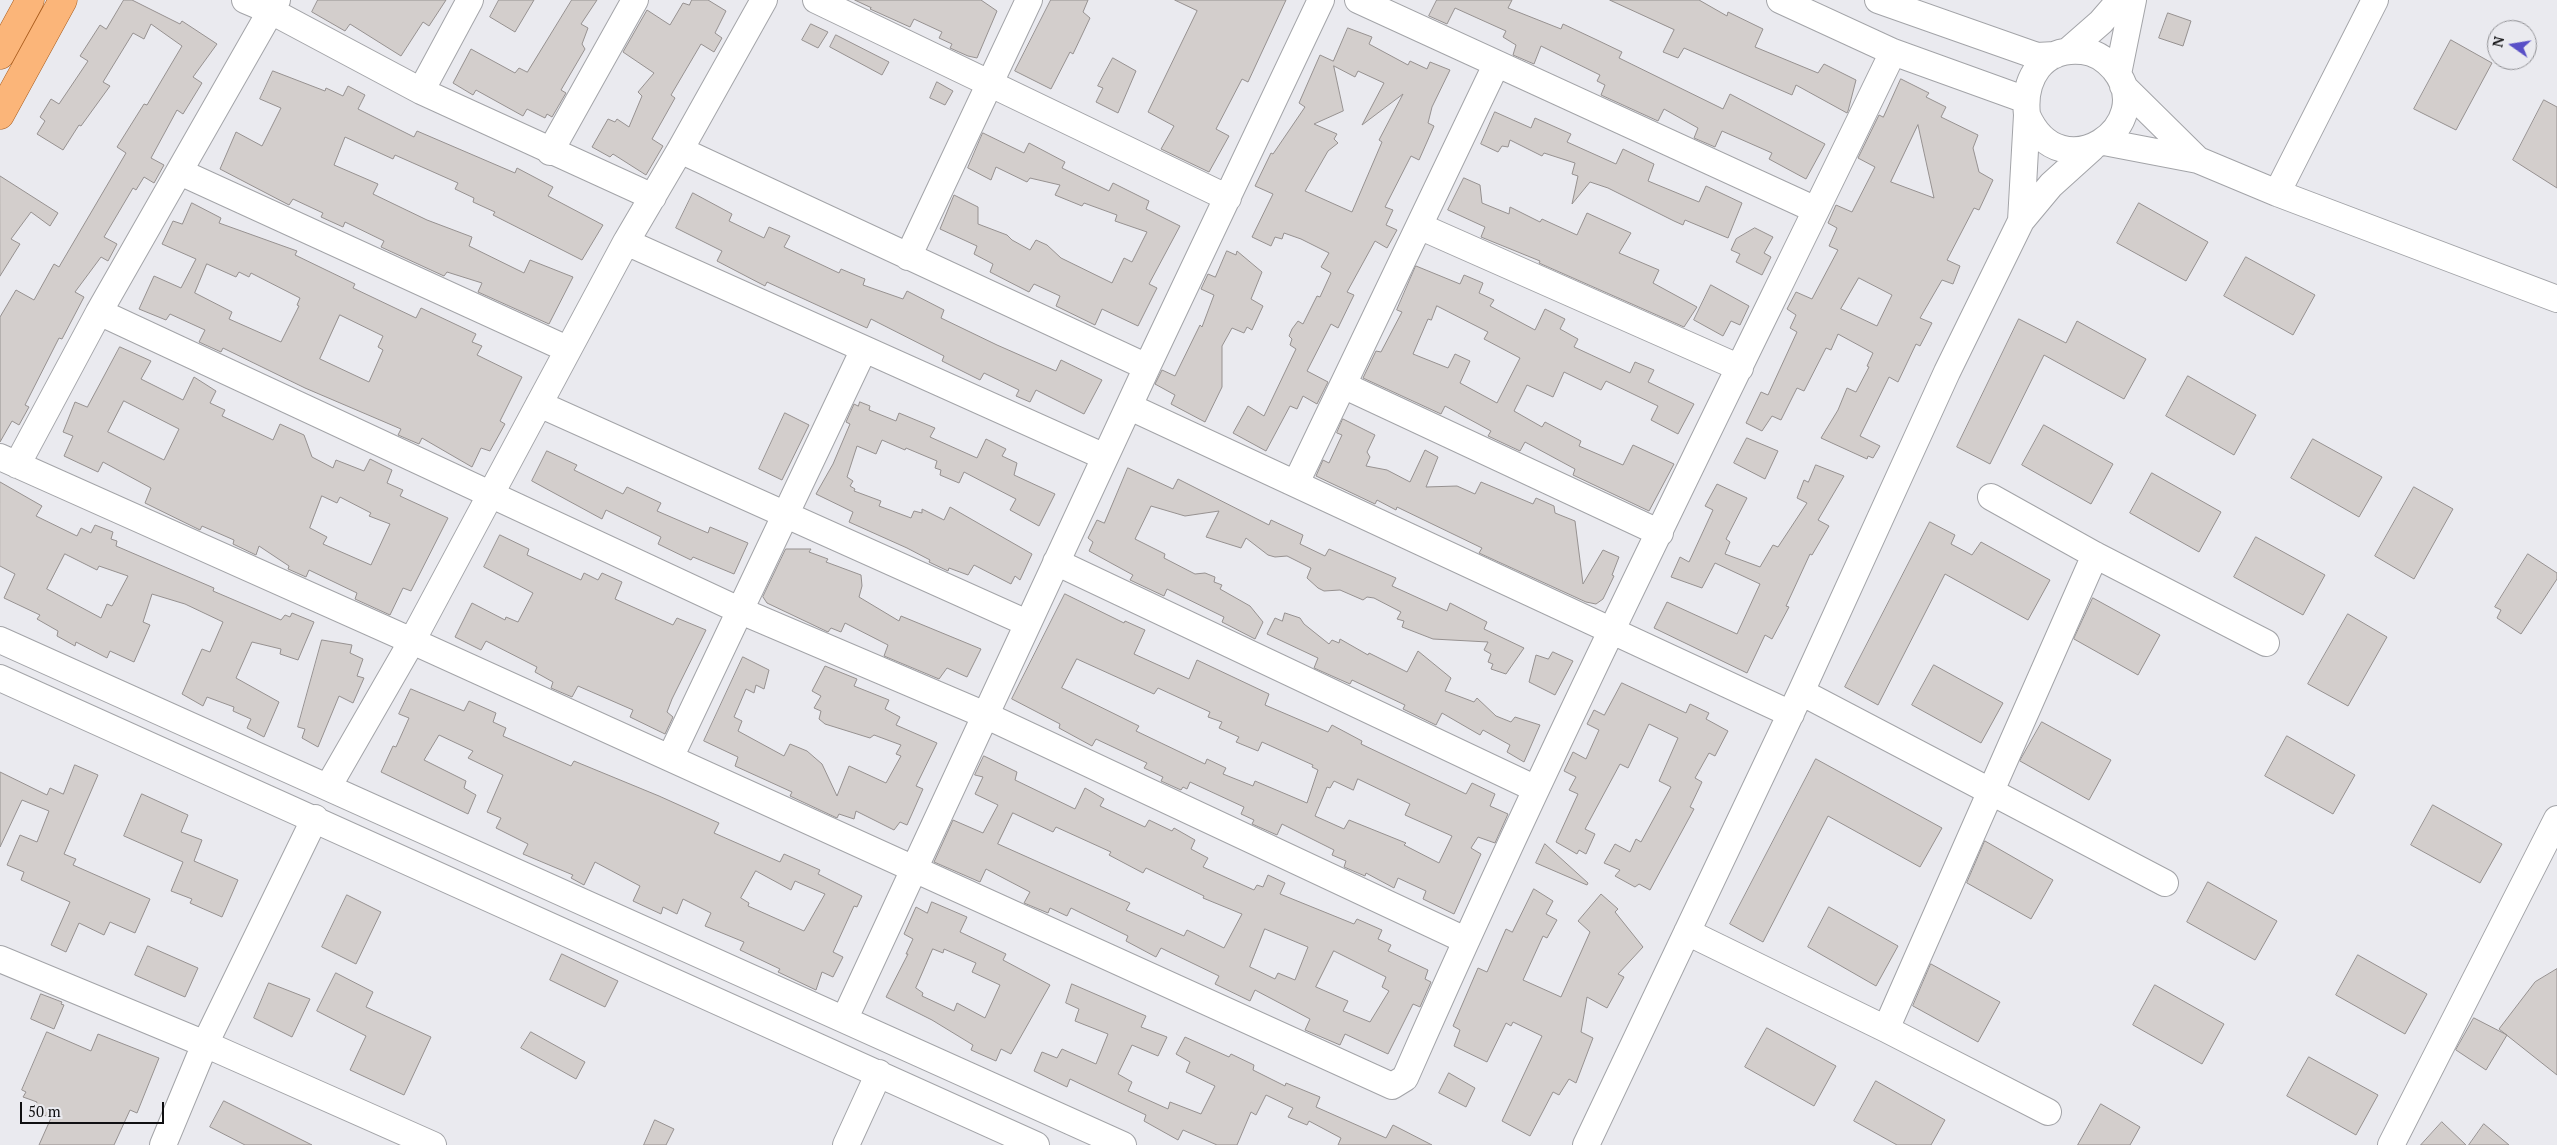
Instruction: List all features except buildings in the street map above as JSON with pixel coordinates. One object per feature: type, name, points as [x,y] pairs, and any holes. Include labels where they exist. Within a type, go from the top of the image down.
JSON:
[{"type":"main road","points":[[0,55],[30,0]]},
{"type":"main road","points":[[0,115],[63,0]]},
{"type":"street","points":[[245,0],[274,5],[421,90],[550,152],[653,197]]},
{"type":"street","points":[[421,90],[470,0]]},
{"type":"street","points":[[550,152],[635,0]]},
{"type":"street","points":[[328,787],[412,641],[626,242],[764,0]]},
{"type":"street","points":[[816,0],[1228,198]]},
{"type":"street","points":[[908,257],[1029,0]]},
{"type":"street","points":[[845,1018],[912,869],[1027,623],[1321,0]]},
{"type":"street","points":[[1358,0],[1496,65],[1816,210]]},
{"type":"street","points":[[1780,0],[1893,52],[2026,108],[2033,127],[2053,146],[2078,151],[2098,145],[2198,160],[2277,194],[2557,298]]},
{"type":"street","points":[[1878,0],[2037,56],[2084,51],[2098,55],[2109,63],[2121,80],[2198,160]]},
{"type":"street","points":[[2021,220],[2026,108],[2028,86],[2033,73],[2042,62],[2062,52],[2102,22],[2120,0]]},
{"type":"street","points":[[1586,1145],[1796,703],[1947,372],[2021,220],[2052,184],[2115,131],[2123,116],[2126,100],[2121,80],[2133,0]]},
{"type":"street","points":[[2277,194],[2375,0]]},
{"type":"street","points":[[274,5],[180,172],[8,461],[412,641],[1392,1086],[1398,1085],[1405,1078],[1465,940],[1536,789],[1893,52]]},
{"type":"street","points":[[1296,484],[1496,65]]},
{"type":"street","points":[[680,150],[1147,367]]},
{"type":"street","points":[[180,172],[567,349]]},
{"type":"street","points":[[1419,226],[1740,368]]},
{"type":"street","points":[[626,242],[1105,457]]},
{"type":"street","points":[[98,312],[741,611],[984,715],[1465,940]]},
{"type":"street","points":[[670,758],[864,349]]},
{"type":"street","points":[[1343,386],[1660,533]]},
{"type":"street","points":[[539,404],[1027,623]]},
{"type":"street","points":[[1130,407],[1612,631],[1796,703],[1991,790],[2165,883]]},
{"type":"street","points":[[1991,497],[2096,555],[2266,643]]},
{"type":"street","points":[[1886,1029],[2096,555]]},
{"type":"street","points":[[1056,562],[1536,789]]},
{"type":"street","points":[[0,640],[845,1018],[1123,1145]]},
{"type":"street","points":[[0,678],[315,818],[1036,1145]]},
{"type":"street","points":[[163,1145],[205,1044],[315,818]]},
{"type":"street","points":[[2391,1145],[2557,819]]},
{"type":"street","points":[[1687,932],[1886,1029],[2048,1112]]},
{"type":"street","points":[[0,959],[205,1044],[433,1145]]},
{"type":"street","points":[[846,1145],[879,1073]]}]
